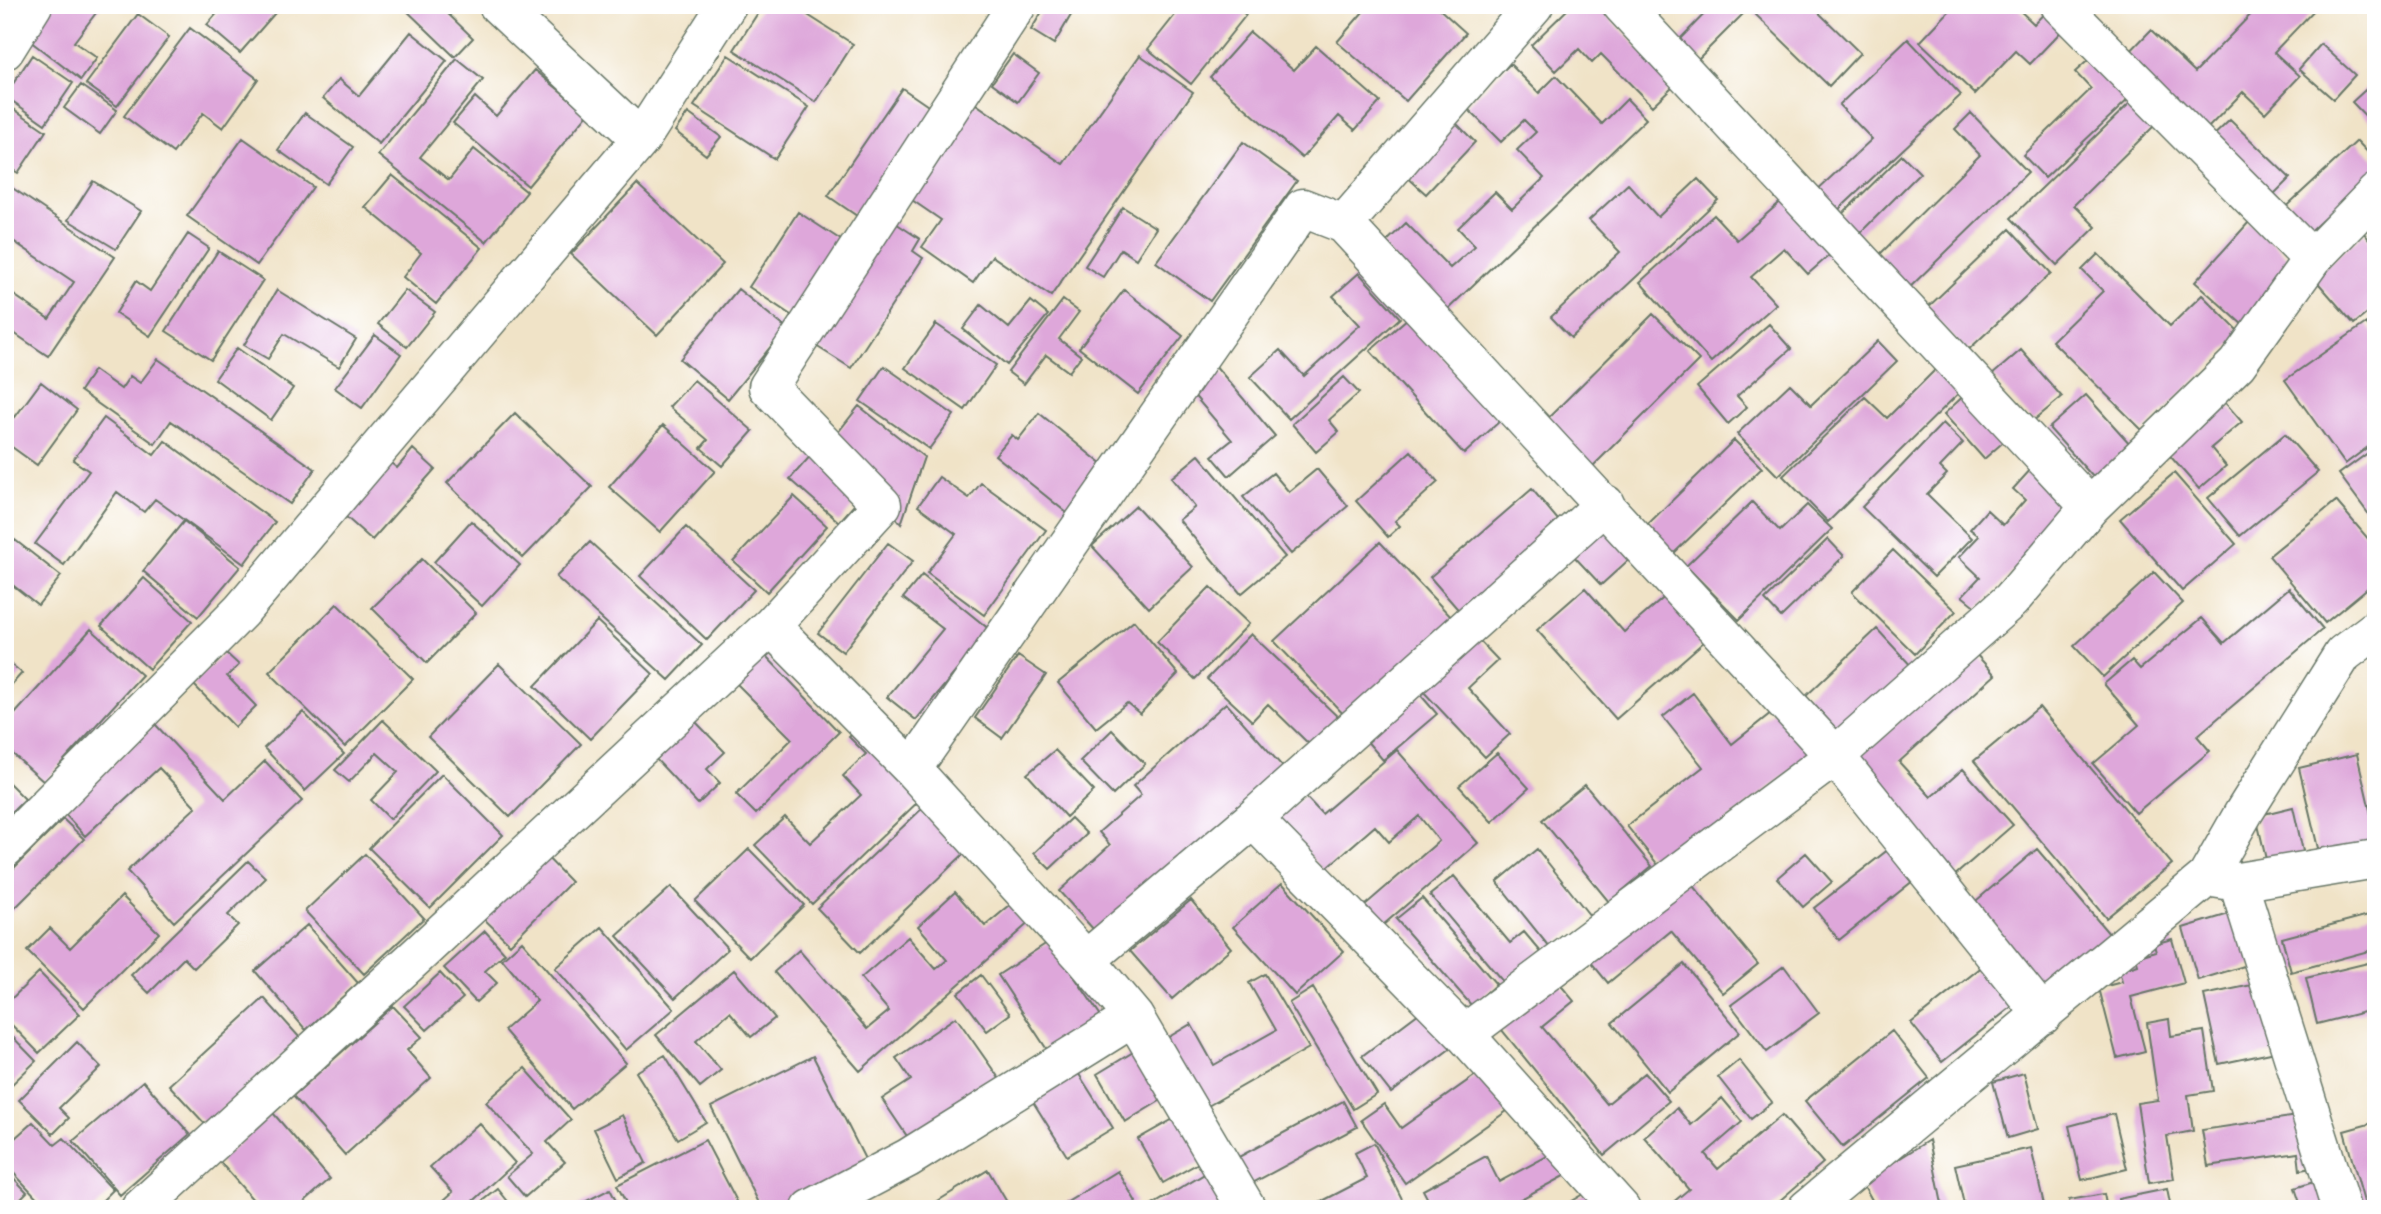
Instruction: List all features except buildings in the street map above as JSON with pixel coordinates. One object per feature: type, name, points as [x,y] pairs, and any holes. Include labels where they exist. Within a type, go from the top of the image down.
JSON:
[{"type":"street","points":[[5,50],[33,5]]},
{"type":"street","points":[[498,5],[641,139]]},
{"type":"street","points":[[5,848],[240,611],[641,139],[727,5]]},
{"type":"street","points":[[140,1209],[771,626],[882,506],[768,387],[1017,5]]},
{"type":"street","points":[[1344,224],[1534,5]]},
{"type":"street","points":[[1622,5],[2090,507]]},
{"type":"street","points":[[2060,5],[2312,259]]},
{"type":"street","points":[[1464,1034],[1835,756],[2011,600],[2090,507],[2237,364],[2312,259],[2376,193]]},
{"type":"street","points":[[912,769],[1303,208],[1344,224],[1605,505],[1835,756],[2043,1015]]},
{"type":"street","points":[[1086,960],[1253,819],[1605,505]]},
{"type":"street","points":[[771,626],[912,769],[1086,960],[1134,1017],[1247,1209]]},
{"type":"street","points":[[2341,1209],[2223,879],[2244,812],[2343,654],[2376,629]]},
{"type":"street","points":[[1253,819],[1464,1034],[1621,1209]]},
{"type":"street","points":[[1807,1209],[2043,1015],[2223,879],[2376,859]]},
{"type":"street","points":[[811,1209],[908,1158],[1134,1017]]}]
